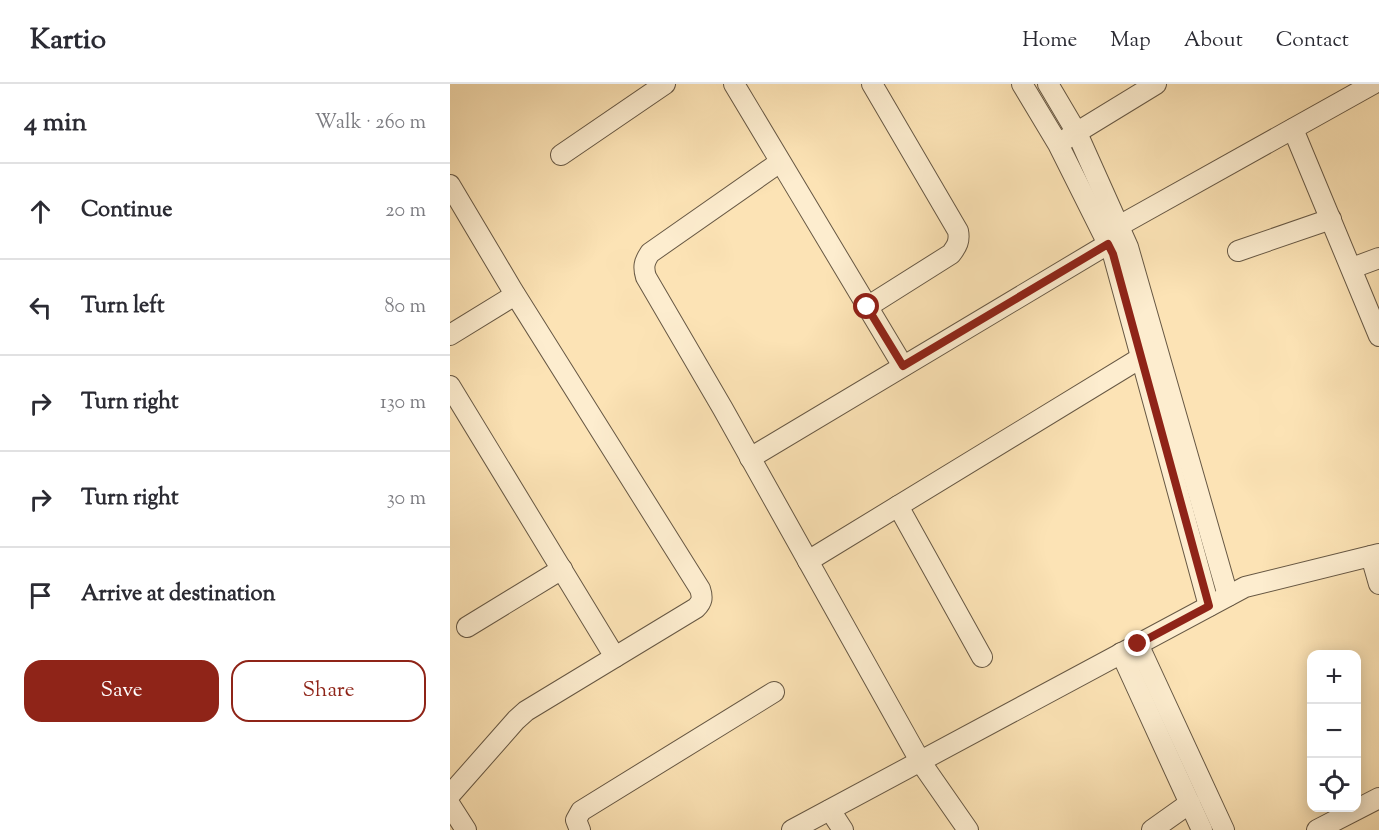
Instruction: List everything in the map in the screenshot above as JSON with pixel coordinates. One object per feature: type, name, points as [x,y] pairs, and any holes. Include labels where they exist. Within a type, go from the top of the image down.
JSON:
[{"type":"street","points":[[561,155],[665,84]]},
{"type":"street","points":[[734,84],[903,366]]},
{"type":"street","points":[[867,307],[951,254],[957,247],[959,239],[958,231],[872,84]]},
{"type":"street","points":[[1022,84],[1110,235]]},
{"type":"street","points":[[1048,84],[1077,133],[1110,235],[1113,254],[1149,352],[1228,596]]},
{"type":"street","points":[[1058,144],[1156,84]]},
{"type":"street","points":[[750,458],[903,366],[1110,235],[1372,84]]},
{"type":"street","points":[[1293,129],[1379,336]]},
{"type":"street","points":[[780,162],[650,253],[644,261],[646,277],[920,761],[968,830]]},
{"type":"street","points":[[450,185],[515,295],[700,589],[702,597],[701,603],[696,608],[526,711],[453,785]]},
{"type":"street","points":[[1238,251],[1331,219]]},
{"type":"street","points":[[1352,268],[1379,258]]},
{"type":"street","points":[[450,335],[515,295]]},
{"type":"street","points":[[808,561],[1149,352]]},
{"type":"street","points":[[1149,352],[1209,606]]},
{"type":"street","points":[[450,386],[615,657]]},
{"type":"street","points":[[898,506],[982,657]]},
{"type":"street","points":[[792,830],[1245,587],[1375,555],[1379,584]]},
{"type":"street","points":[[467,627],[562,569]]},
{"type":"street","points":[[1129,649],[1202,830]]},
{"type":"street","points":[[1129,649],[1224,830]]},
{"type":"street","points":[[580,830],[576,820],[581,811],[774,692]]},
{"type":"street","points":[[1317,830],[1346,823],[1379,798]]},
{"type":"street","points":[[1152,830],[1190,803]]},
{"type":"street","points":[[450,805],[466,830]]},
{"type":"street","points":[[830,810],[843,830]]},
{"type":"route","points":[[867,307],[903,366],[1108,244],[1113,254],[1209,606],[1138,644]]}]
